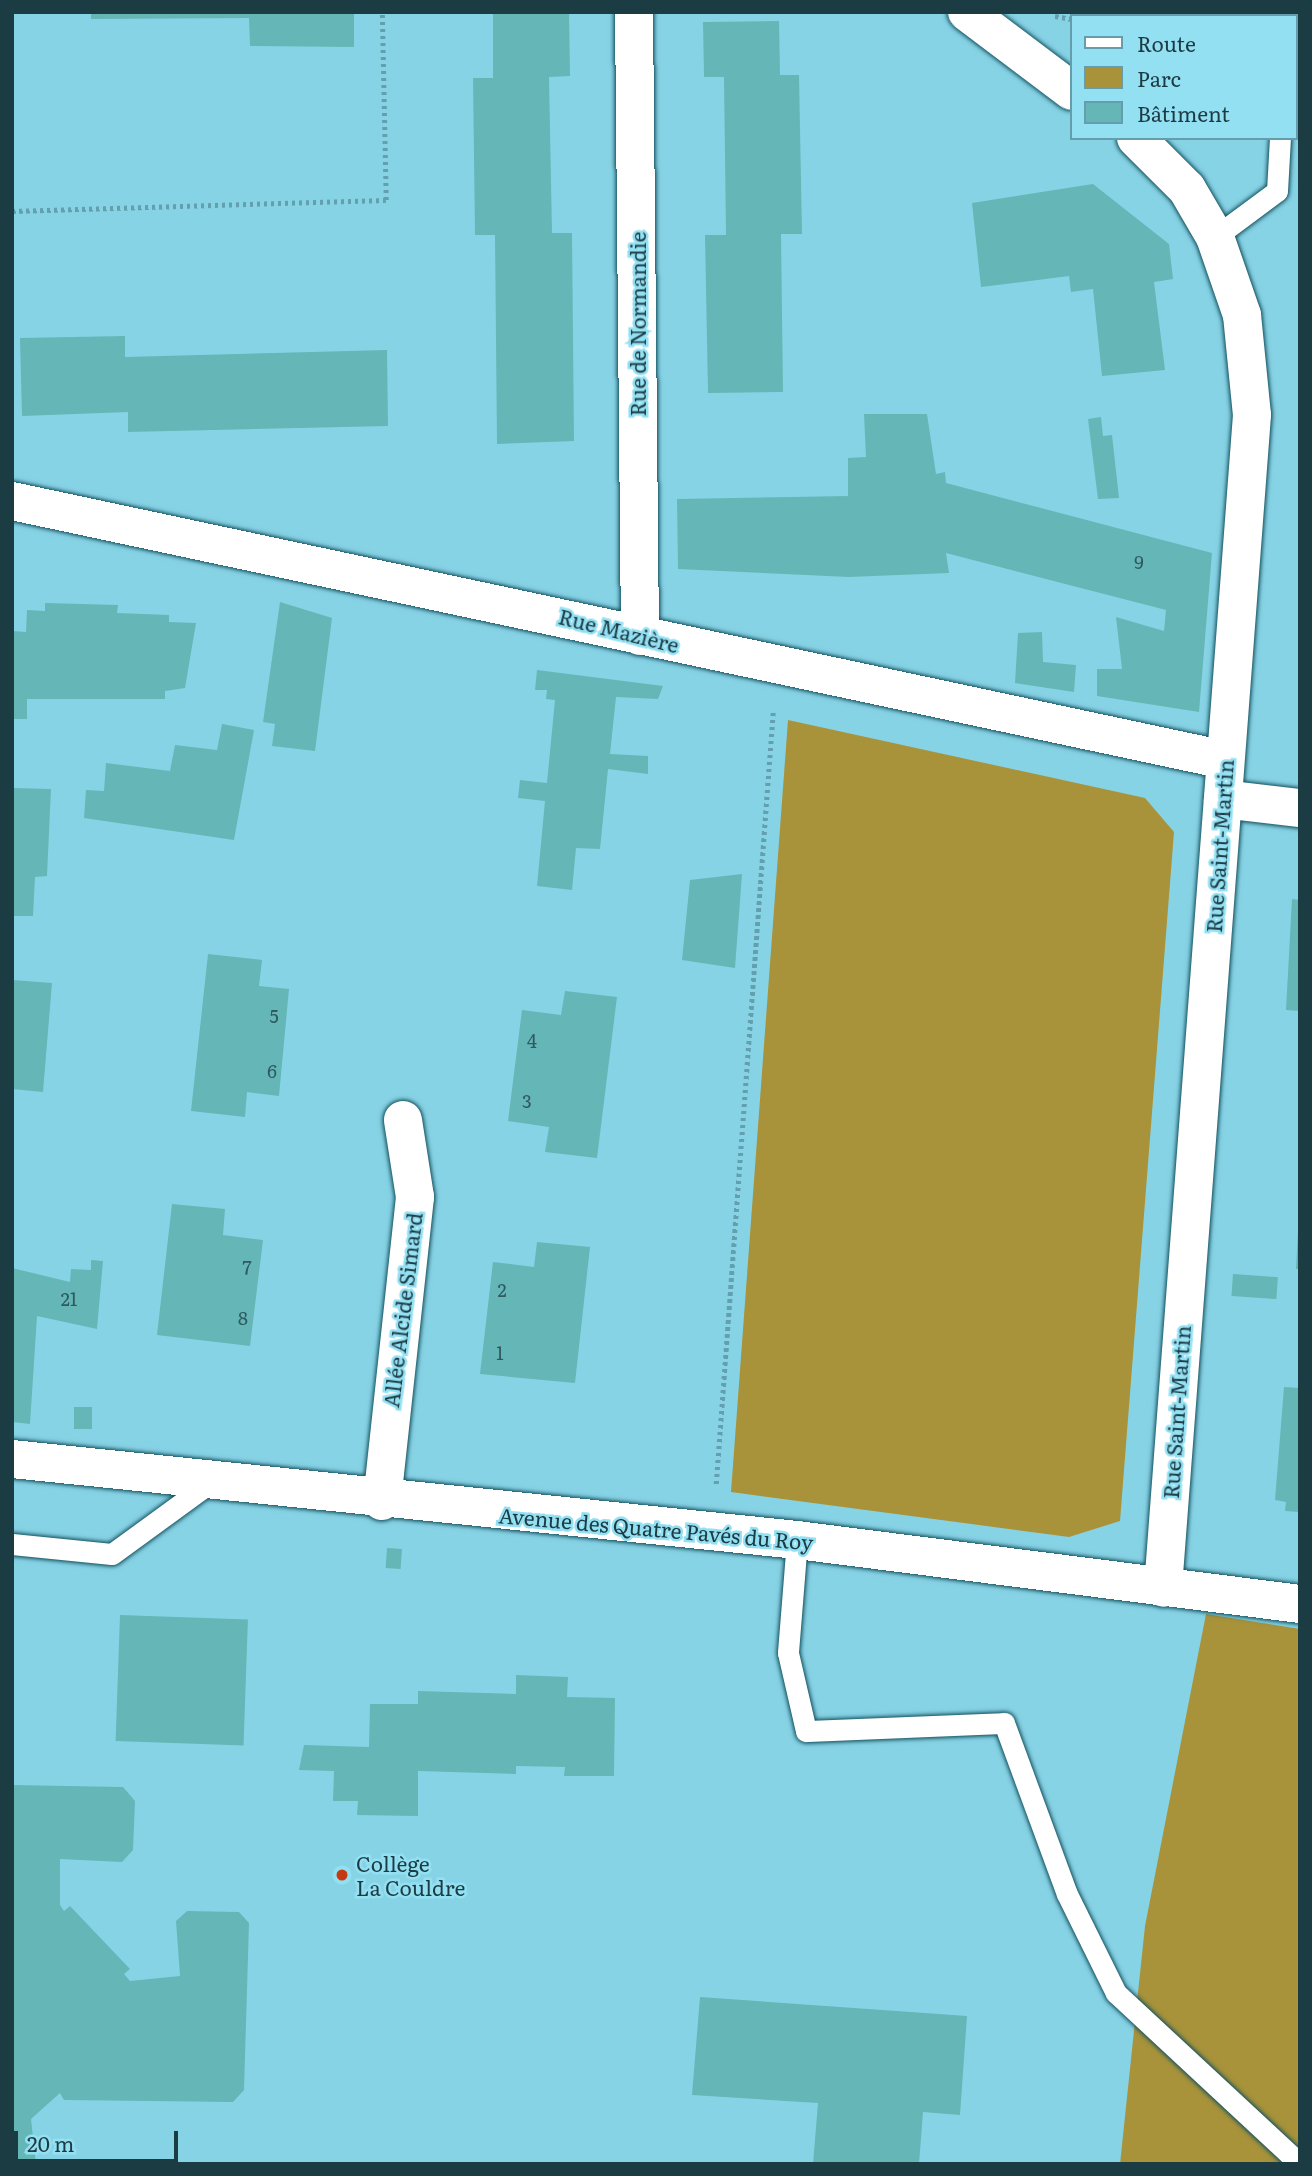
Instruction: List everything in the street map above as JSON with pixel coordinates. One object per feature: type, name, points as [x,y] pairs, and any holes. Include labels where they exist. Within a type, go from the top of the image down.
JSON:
[{"type":"street","name":"Rue de Normandie","points":[[634,12],[640,636]]},
{"type":"street","points":[[967,12],[1070,89]]},
{"type":"street","name":"Rue Saint-Martin","points":[[1138,140],[1187,189],[1215,237],[1242,315],[1252,415],[1163,1588]]},
{"type":"street","name":"Rue Mazière","points":[[12,501],[640,636],[776,668],[1225,760]]},
{"type":"street","points":[[1223,799],[1300,808]]},
{"type":"street","name":"Allée Alcide Simard","points":[[382,1501],[415,1197],[403,1120]]},
{"type":"street","name":"Avenue des Quatre Pavés du Roy","points":[[12,1459],[712,1536],[797,1540],[1300,1604]]},
{"type":"lane","points":[[1215,237],[1278,191],[1280,140]]},
{"type":"lane","points":[[12,1544],[112,1554],[212,1481]]},
{"type":"lane","points":[[797,1540],[788,1653],[806,1731],[1004,1723],[1067,1894],[1116,1993],[1300,2164]]},
{"type":"path","points":[[12,211],[386,200],[382,12]]},
{"type":"path","points":[[712,1536],[776,668]]},
{"type":"green space","points":[[788,720],[1145,798],[1174,832],[1120,1521],[1069,1537],[731,1492]]},
{"type":"green space","points":[[1206,1614],[1300,1629],[1300,2164],[1120,2164],[1145,1926]]},
{"type":"building","points":[[91,12],[354,12],[354,47],[250,46],[249,18],[91,19]]},
{"type":"building","points":[[493,12],[569,12],[570,76],[549,77],[552,233],[572,233],[574,441],[497,444],[495,235],[475,235],[473,78],[493,78]]},
{"type":"building","points":[[779,21],[780,75],[799,75],[802,234],[781,234],[783,392],[708,393],[705,235],[726,235],[724,77],[704,77],[703,22]]},
{"type":"building","points":[[1093,184],[1169,244],[1173,279],[1154,282],[1165,370],[1102,376],[1093,289],[1071,292],[1069,276],[981,287],[972,203]]},
{"type":"building","points":[[125,336],[125,357],[387,350],[388,426],[128,432],[128,412],[22,416],[20,338]]},
{"type":"building","points":[[864,414],[927,414],[936,474],[945,472],[946,483],[1212,553],[1199,712],[1097,696],[1097,669],[1122,669],[1116,617],[1164,631],[1166,610],[946,553],[949,573],[849,577],[678,569],[677,499],[848,496],[848,458],[866,457]]},
{"type":"building","points":[[1101,417],[1103,436],[1112,435],[1119,498],[1098,499],[1088,419]]},
{"type":"building","points":[[280,602],[332,618],[315,751],[272,746],[275,724],[263,722]]},
{"type":"building","points":[[45,603],[118,605],[117,613],[169,615],[169,622],[196,623],[185,688],[165,691],[165,699],[27,699],[27,719],[12,719],[12,631],[26,632],[27,610],[45,611]]},
{"type":"building","points":[[1042,632],[1043,662],[1076,665],[1074,692],[1015,683],[1018,633]]},
{"type":"building","points":[[537,670],[663,686],[658,699],[616,697],[610,754],[648,756],[648,774],[608,769],[600,849],[576,848],[572,890],[537,886],[545,801],[518,798],[520,780],[547,783],[555,700],[546,699],[547,690],[535,690]]},
{"type":"building","points":[[222,724],[254,730],[234,840],[84,818],[86,790],[104,791],[106,763],[170,771],[175,745],[217,750]]},
{"type":"building","points":[[12,788],[51,789],[47,876],[35,877],[33,916],[12,916]]},
{"type":"building","points":[[742,874],[735,968],[682,960],[690,880]]},
{"type":"building","points":[[1292,899],[1300,900],[1300,1011],[1286,1010]]},
{"type":"building","points":[[208,954],[262,960],[259,986],[289,989],[279,1096],[247,1092],[245,1117],[191,1111]]},
{"type":"building","points":[[12,980],[52,983],[43,1092],[12,1089]]},
{"type":"building","points":[[565,991],[617,997],[597,1158],[545,1152],[549,1127],[508,1121],[522,1010],[561,1015]]},
{"type":"building","points":[[172,1204],[225,1209],[223,1235],[263,1240],[250,1346],[157,1335]]},
{"type":"building","points":[[1298,1231],[1300,1269],[1296,1269]]},
{"type":"building","points":[[537,1242],[590,1247],[575,1383],[480,1374],[493,1262],[534,1267]]},
{"type":"building","points":[[91,1260],[103,1261],[97,1329],[37,1316],[30,1424],[12,1422],[12,1268],[70,1282],[71,1269],[91,1270]]},
{"type":"building","points":[[1233,1274],[1278,1277],[1276,1299],[1231,1296]]},
{"type":"building","points":[[1284,1387],[1300,1388],[1300,1512],[1285,1511],[1286,1502],[1275,1500]]},
{"type":"building","points":[[74,1407],[92,1407],[92,1429],[74,1429]]},
{"type":"building","points":[[387,1548],[402,1549],[401,1569],[386,1568]]},
{"type":"building","points":[[120,1615],[248,1619],[244,1745],[116,1741]]},
{"type":"building","points":[[516,1675],[568,1677],[567,1697],[615,1698],[614,1776],[564,1776],[565,1767],[516,1766],[516,1774],[418,1771],[418,1816],[357,1815],[358,1801],[333,1801],[334,1771],[299,1770],[304,1745],[369,1747],[370,1704],[418,1704],[418,1691],[516,1694]]},
{"type":"building","points":[[12,1785],[123,1787],[135,1801],[133,1850],[122,1862],[60,1859],[60,1905],[64,1911],[70,1906],[130,1969],[124,1974],[130,1981],[180,1976],[176,1921],[187,1911],[239,1912],[249,1923],[244,2090],[233,2102],[64,2100],[60,2093],[31,2119],[36,2164],[12,2164]]},
{"type":"building","points":[[700,1997],[967,2016],[960,2115],[923,2112],[919,2164],[813,2164],[818,2103],[692,2095]]},
{"type":"place","name":"Collège La Couldre","points":[[342,1875]]}]
